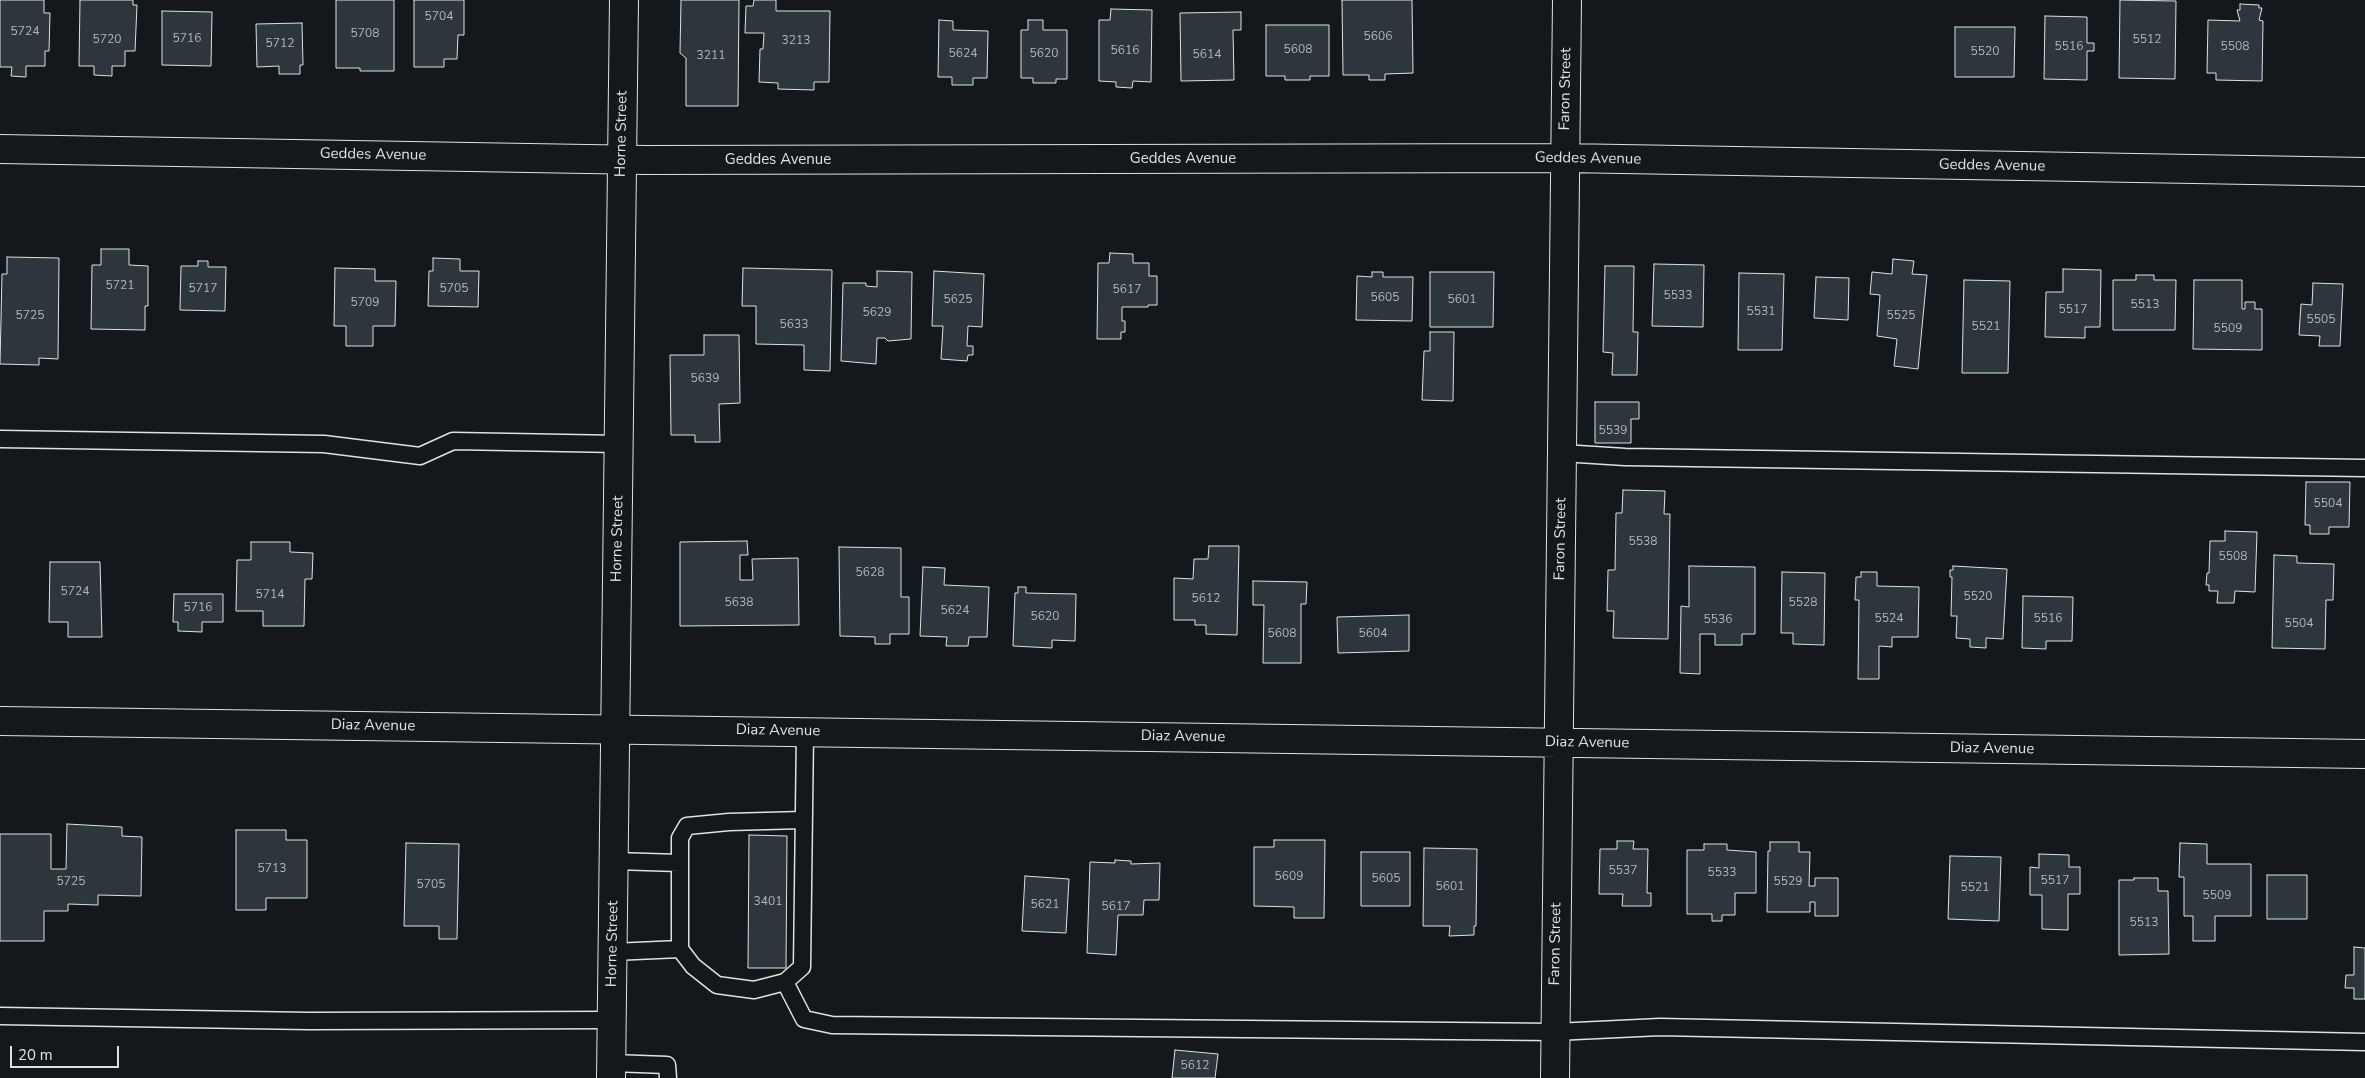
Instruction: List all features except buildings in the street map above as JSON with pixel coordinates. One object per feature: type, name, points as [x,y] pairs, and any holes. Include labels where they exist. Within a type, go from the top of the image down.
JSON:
[{"type":"street","name":"Horne Street","points":[[611,1070],[624,0]]},
{"type":"street","name":"Faron Street","points":[[1555,1078],[1567,0]]},
{"type":"street","name":"Geddes Avenue","points":[[0,149],[622,159],[1565,158],[2365,172]]},
{"type":"street","name":"Diaz Avenue","points":[[0,720],[2365,754]]},
{"type":"lane","points":[[0,439],[324,444],[420,456],[453,441],[619,444]]},
{"type":"lane","points":[[1562,453],[1625,457],[2365,468]]},
{"type":"lane","points":[[803,820],[729,822],[687,826],[680,838],[680,949],[693,966],[717,985],[754,990],[785,982],[802,967],[805,732]]},
{"type":"lane","points":[[614,861],[679,863]]},
{"type":"lane","points":[[613,952],[680,949]]},
{"type":"lane","points":[[785,982],[804,1019],[832,1025],[1555,1032],[1660,1027],[2365,1042]]},
{"type":"lane","points":[[0,1016],[309,1021],[612,1020]]},
{"type":"lane","points":[[611,1070],[667,1065],[668,1078]]}]
